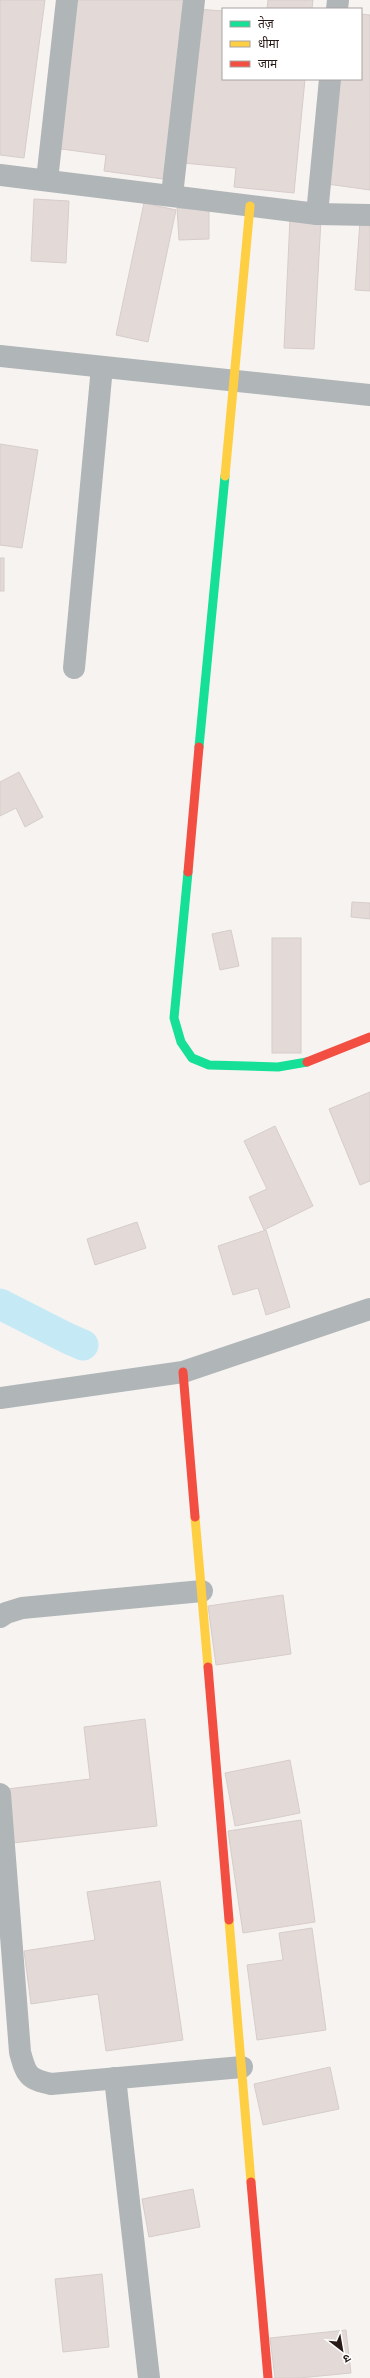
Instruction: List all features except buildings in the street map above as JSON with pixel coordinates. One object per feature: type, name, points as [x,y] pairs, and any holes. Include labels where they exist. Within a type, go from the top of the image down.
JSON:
[{"type":"street","points":[[47,180],[67,0]]},
{"type":"street","points":[[172,195],[194,0]]},
{"type":"street","points":[[317,214],[330,80]]},
{"type":"street","points":[[0,175],[317,214],[370,215]]},
{"type":"street","points":[[250,206],[232,380],[174,1018],[181,1042],[192,1058],[209,1065],[285,1066],[304,1063],[370,1037]]},
{"type":"street","points":[[0,356],[370,395]]},
{"type":"street","points":[[74,668],[102,367]]},
{"type":"street","points":[[0,1398],[183,1372],[370,1310]]},
{"type":"street","points":[[183,1372],[268,2378]]},
{"type":"street","points":[[0,1617],[6,1613],[22,1608],[202,1591]]},
{"type":"street","points":[[0,1794],[20,2052],[25,2070],[35,2080],[51,2084],[242,2067]]},
{"type":"street","points":[[115,2078],[149,2378]]},
{"type":"waterway","points":[[0,1304],[83,1345]]},
{"type":"traffic: fast","points":[[199,747],[225,476]]},
{"type":"traffic: fast","points":[[188,872],[174,1018],[181,1042],[192,1058],[209,1065],[278,1067],[307,1062]]},
{"type":"traffic: slow","points":[[225,476],[250,206]]},
{"type":"traffic: slow","points":[[195,1517],[208,1667]]},
{"type":"traffic: slow","points":[[229,1920],[251,2182]]},
{"type":"traffic: jam","points":[[188,872],[199,747]]},
{"type":"traffic: jam","points":[[307,1062],[370,1037]]},
{"type":"traffic: jam","points":[[183,1372],[195,1517]]},
{"type":"traffic: jam","points":[[208,1667],[229,1920]]},
{"type":"traffic: jam","points":[[251,2182],[268,2378]]}]
